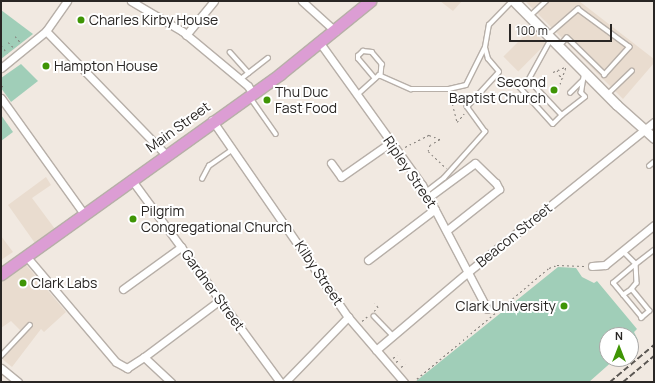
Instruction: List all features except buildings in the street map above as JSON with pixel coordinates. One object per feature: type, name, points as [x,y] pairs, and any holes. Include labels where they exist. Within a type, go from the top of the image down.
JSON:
[{"type":"main road","name":"Main Street","points":[[1,274],[212,120],[251,95],[320,43],[370,1]]},
{"type":"street","points":[[1,68],[46,31],[67,1]]},
{"type":"street","points":[[131,1],[186,35],[241,80],[251,95]]},
{"type":"street","points":[[186,35],[214,1]]},
{"type":"street","points":[[302,1],[335,31]]},
{"type":"street","points":[[513,1],[558,47],[583,76],[607,95],[654,138]]},
{"type":"street","points":[[46,31],[165,154]]},
{"type":"street","name":"Ripley Street","points":[[320,43],[428,195],[487,309]]},
{"type":"street","points":[[1,98],[84,214]]},
{"type":"street","name":"Kilby Street","points":[[212,120],[348,317],[404,382]]},
{"type":"street","name":"Beacon Street","points":[[376,350],[468,272],[654,122]]},
{"type":"street","points":[[331,163],[341,177],[391,142]]},
{"type":"street","points":[[428,195],[475,164],[496,183],[499,189],[446,230]]},
{"type":"street","name":"Gardner Street","points":[[131,179],[280,382]]},
{"type":"street","points":[[368,260],[435,209]]},
{"type":"street","points":[[592,266],[605,265],[623,252],[654,225]]},
{"type":"street","points":[[123,289],[181,247]]},
{"type":"street","points":[[26,256],[119,365],[127,368],[220,300]]},
{"type":"street","points":[[285,382],[348,317]]},
{"type":"street","points":[[144,357],[171,382]]},
{"type":"street","points":[[1,368],[18,382]]},
{"type":"lane","points":[[357,95],[379,75],[411,89],[449,89],[466,84],[485,47],[490,25],[513,1]]},
{"type":"lane","points":[[529,17],[546,1]]},
{"type":"lane","points":[[558,47],[567,38],[605,75],[630,47],[578,9],[549,38],[529,80],[562,115]]},
{"type":"lane","points":[[428,195],[486,132],[467,107],[500,72],[488,58],[485,47]]},
{"type":"lane","points":[[375,79],[358,59],[358,56],[364,51],[372,52],[382,64],[381,76]]},
{"type":"lane","points":[[230,52],[249,73]]},
{"type":"lane","points":[[241,80],[268,58]]},
{"type":"lane","points":[[607,95],[632,71]]},
{"type":"lane","points":[[516,83],[553,124],[585,97],[581,93],[583,76]]},
{"type":"lane","points":[[570,93],[583,76]]},
{"type":"lane","points":[[251,95],[276,134]]},
{"type":"lane","points":[[202,179],[209,166],[233,149]]},
{"type":"lane","points":[[649,166],[654,162]]},
{"type":"lane","points":[[632,289],[650,311],[642,318],[613,283],[654,250]]},
{"type":"lane","points":[[623,252],[636,264],[637,283],[632,289],[623,295]]},
{"type":"lane","points":[[374,316],[393,336]]},
{"type":"lane","points":[[1,356],[30,325]]},
{"type":"path","points":[[15,36],[22,44]]},
{"type":"path","points":[[8,42],[15,50]]},
{"type":"path","points":[[1,45],[9,55]]},
{"type":"path","points":[[553,72],[557,69],[566,67],[564,78],[560,84]]},
{"type":"path","points":[[557,69],[559,75],[564,78]]},
{"type":"path","points":[[449,89],[457,122],[468,110]]},
{"type":"path","points":[[403,149],[429,134],[442,140]]},
{"type":"path","points":[[440,139],[430,145],[428,151],[450,171]]},
{"type":"path","points":[[413,382],[549,268],[557,265],[592,266]]},
{"type":"path","points":[[391,359],[397,355]]},
{"type":"path","points":[[395,363],[400,359]]},
{"type":"path","points":[[399,368],[405,364]]},
{"type":"shaded area","points":[[440,1],[462,1],[453,11]]},
{"type":"shaded area","points":[[525,1],[579,1],[654,59],[654,63],[623,99]]},
{"type":"shaded area","points":[[531,29],[546,44],[518,71],[503,57]]},
{"type":"shaded area","points":[[46,177],[51,185],[32,198],[58,233],[22,260],[66,312],[44,332],[41,329],[12,367],[1,358],[1,352],[22,332],[11,321],[1,328],[1,272],[37,246],[8,205]]},
{"type":"shaded area","points":[[1,236],[13,252],[1,260]]},
{"type":"green space","points":[[1,10],[33,34],[1,59]]},
{"type":"green space","points":[[21,64],[38,81],[11,102],[1,88],[1,78]]},
{"type":"green space","points":[[1,115],[13,132],[1,141]]},
{"type":"green space","name":"Clark University","points":[[558,267],[576,268],[582,277],[594,283],[597,281],[635,327],[599,327],[599,367],[606,367],[589,382],[415,382]]},
{"type":"railway","points":[[610,382],[654,345]]},
{"type":"railway","points":[[623,382],[654,356]]},
{"type":"place","name":"Charles Kirby House","points":[[81,20]]},
{"type":"place","name":"Hampton House","points":[[46,66]]},
{"type":"place","name":"Second Baptist Church","points":[[554,90]]},
{"type":"place","name":"Thu Duc Fast Food","points":[[267,100]]},
{"type":"place","name":"Pilgrim Congregational Church","points":[[133,219]]},
{"type":"place","name":"Clark Labs","points":[[23,283]]},
{"type":"place","name":"Clark University","points":[[564,306]]}]
